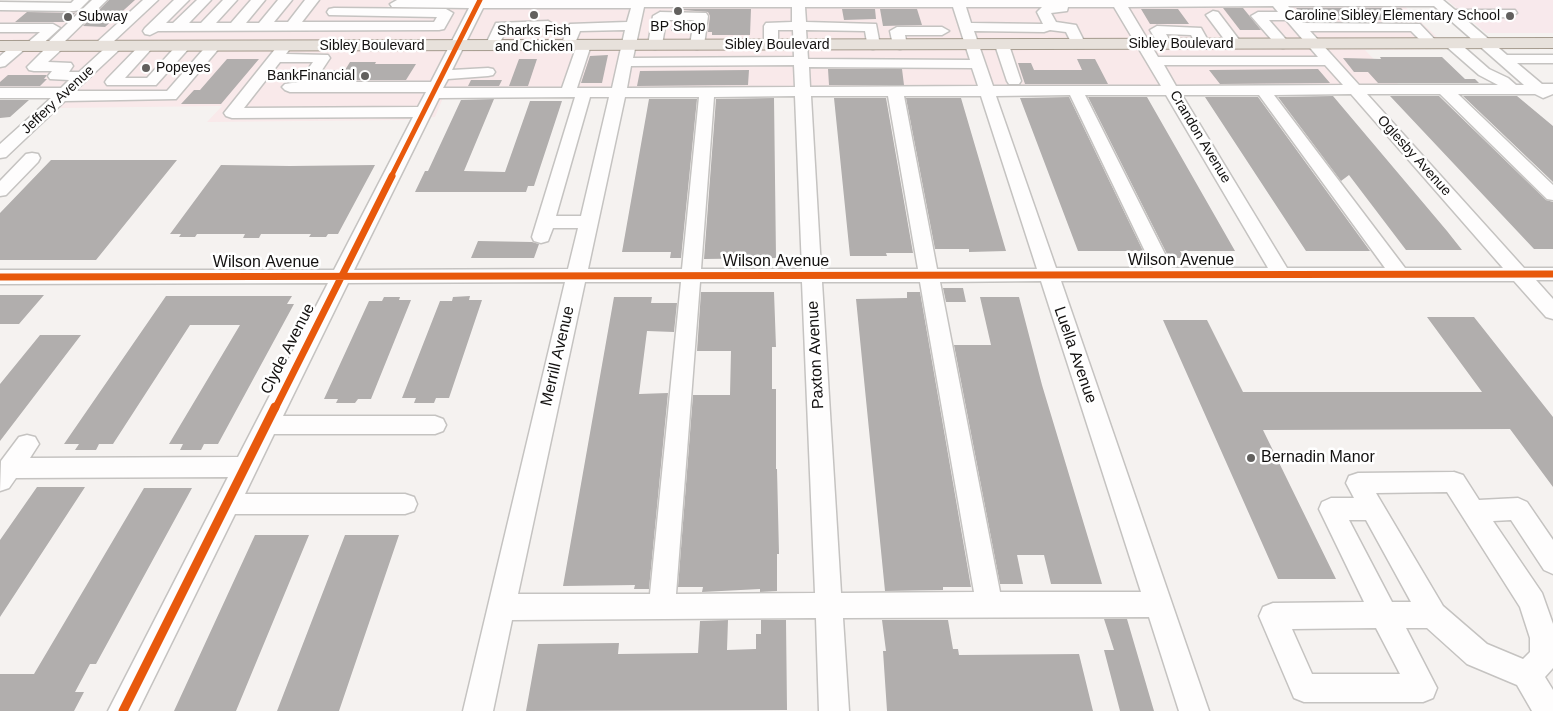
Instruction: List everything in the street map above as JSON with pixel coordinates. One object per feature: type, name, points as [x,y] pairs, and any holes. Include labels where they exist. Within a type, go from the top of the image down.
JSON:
[{"type":"main road","name":"Sibley Boulevard","points":[[0,46],[214,46],[280,52],[310,46],[629,44],[697,45],[768,53],[835,45],[1553,43]]},
{"type":"street","points":[[0,6],[74,7],[82,0]]},
{"type":"street","points":[[100,0],[34,67],[66,66],[55,76],[114,80]]},
{"type":"street","name":"Jeffery Avenue","points":[[0,153],[81,78],[151,0]]},
{"type":"street","points":[[114,80],[155,27],[182,0]]},
{"type":"street","points":[[177,27],[204,0]]},
{"type":"street","points":[[205,27],[230,0]]},
{"type":"street","points":[[235,27],[258,0]]},
{"type":"street","points":[[263,26],[285,0]]},
{"type":"street","points":[[292,26],[312,0]]},
{"type":"street","points":[[310,46],[343,0]]},
{"type":"street","points":[[400,0],[398,4],[476,8],[716,2],[798,5],[877,2],[1119,4]]},
{"type":"street","points":[[1461,0],[1477,14]]},
{"type":"street","points":[[1451,14],[1510,13],[1493,0]]},
{"type":"street","points":[[1080,45],[1071,28],[1051,26],[1044,12],[1048,8],[1194,2],[1436,1],[1504,59],[1546,89],[1553,101]]},
{"type":"street","name":"Luella Avenue","points":[[957,2],[1194,711]]},
{"type":"street","name":"Oglesby Avenue","points":[[1276,2],[1553,312]]},
{"type":"street","points":[[638,4],[655,10],[660,16],[655,45]]},
{"type":"street","name":"Merrill Avenue","points":[[478,711],[638,4]]},
{"type":"street","name":"Crandon Avenue","points":[[1119,4],[1282,275]]},
{"type":"street","points":[[539,46],[556,5]]},
{"type":"street","points":[[798,5],[829,12]]},
{"type":"street","name":"Paxton Avenue","points":[[798,5],[834,711]]},
{"type":"street","points":[[334,12],[446,12],[476,8],[505,15],[492,46]]},
{"type":"street","name":"Clyde Avenue","points":[[123,711],[339,277],[476,8]]},
{"type":"street","points":[[0,27],[20,10]]},
{"type":"street","points":[[155,27],[439,26],[446,12]]},
{"type":"street","points":[[1212,15],[1235,44]]},
{"type":"street","points":[[660,16],[701,16],[697,45]]},
{"type":"street","points":[[1283,44],[1258,16],[1289,16]]},
{"type":"street","points":[[766,85],[769,22],[800,49],[971,45],[1021,28],[1044,28]]},
{"type":"street","points":[[501,26],[548,25]]},
{"type":"street","points":[[0,27],[53,28],[0,63]]},
{"type":"street","points":[[800,49],[832,27],[871,27],[873,45]]},
{"type":"street","points":[[832,27],[835,45]]},
{"type":"street","points":[[1299,27],[1415,27],[1432,44]]},
{"type":"street","points":[[1021,28],[1027,45]]},
{"type":"street","points":[[900,45],[897,31],[942,31]]},
{"type":"street","points":[[629,44],[768,53]]},
{"type":"street","points":[[1452,44],[1484,72],[1503,81],[1512,89]]},
{"type":"street","points":[[576,45],[576,92],[544,229],[589,222]]},
{"type":"street","points":[[1002,45],[1014,81]]},
{"type":"street","points":[[114,80],[112,82],[151,82],[184,46]]},
{"type":"street","points":[[0,93],[171,96],[214,46]]},
{"type":"street","points":[[271,113],[323,58],[280,52],[232,114],[423,112]]},
{"type":"street","points":[[1504,59],[1553,59]]},
{"type":"street","points":[[1155,61],[1329,60]]},
{"type":"street","points":[[1186,61],[1200,84]]},
{"type":"street","points":[[296,87],[306,65]]},
{"type":"street","points":[[437,85],[488,72]]},
{"type":"street","points":[[296,87],[437,85],[576,92],[1546,89]]},
{"type":"street","points":[[308,113],[325,87]]},
{"type":"street","points":[[344,113],[359,87]]},
{"type":"street","points":[[381,113],[395,87]]},
{"type":"street","points":[[1075,90],[1166,275]]},
{"type":"street","points":[[1263,90],[1400,275]]},
{"type":"street","points":[[1445,90],[1553,195]]},
{"type":"street","points":[[662,606],[707,91]]},
{"type":"street","points":[[895,91],[989,604]]},
{"type":"street","points":[[0,191],[32,158]]},
{"type":"street","name":"Wilson Avenue","points":[[0,277],[1553,274]]},
{"type":"street","points":[[266,424],[435,424]]},
{"type":"street","points":[[5,475],[27,444]]},
{"type":"street","points":[[5,475],[244,467]]},
{"type":"street","points":[[1527,675],[1544,657],[1545,615],[1532,602],[1454,482],[1358,483],[1433,615],[1477,654],[1527,675],[1549,711]]},
{"type":"street","points":[[226,504],[405,504]]},
{"type":"street","points":[[1373,510],[1331,509],[1384,615],[1423,688],[1304,688],[1273,616],[1375,616],[1384,615],[1433,615]]},
{"type":"street","points":[[1472,511],[1518,510],[1553,562]]},
{"type":"street","points":[[502,606],[1159,604]]},
{"type":"shaded area","points":[[83,0],[392,0],[388,7],[1403,5],[1436,36],[1445,49],[1365,50],[1401,87],[634,87],[609,96],[443,98],[435,117],[403,120],[207,122],[222,106],[59,108],[76,92],[0,91],[0,10],[70,10]]},
{"type":"shaded area","name":"Caroline Sibley Elementary School","points":[[1447,0],[1553,0],[1553,33],[1486,33]]},
{"type":"building","points":[[109,0],[135,0],[105,27],[83,26]]},
{"type":"building","points":[[1223,8],[1243,8],[1261,30],[1240,30]]},
{"type":"building","points":[[1296,8],[1401,8],[1413,20],[1307,20]]},
{"type":"building","points":[[670,9],[751,9],[750,35],[712,35],[712,32],[708,32],[710,16],[708,12]]},
{"type":"building","points":[[842,9],[875,9],[876,19],[844,20]]},
{"type":"building","points":[[880,9],[917,9],[922,25],[883,26]]},
{"type":"building","points":[[1141,9],[1178,9],[1189,24],[1150,24]]},
{"type":"building","points":[[27,12],[76,12],[67,22],[15,22]]},
{"type":"building","points":[[673,22],[692,22],[690,31],[671,31]]},
{"type":"building","points":[[608,55],[602,83],[581,83],[590,56]]},
{"type":"building","points":[[1380,57],[1442,57],[1465,79],[1475,79],[1479,83],[1378,83],[1368,72],[1354,72],[1343,58],[1381,59]]},
{"type":"building","points":[[227,59],[259,59],[221,104],[181,104],[194,90],[200,90]]},
{"type":"building","points":[[519,59],[537,59],[528,86],[509,86]]},
{"type":"building","points":[[1077,59],[1095,59],[1108,84],[1025,84],[1018,63],[1031,63],[1034,70],[1082,70]]},
{"type":"building","name":"BankFinancial","points":[[350,62],[416,64],[406,80],[320,80],[327,70],[345,70]]},
{"type":"building","points":[[828,69],[902,69],[904,85],[829,85]]},
{"type":"building","points":[[1318,69],[1330,83],[1220,84],[1209,70]]},
{"type":"building","points":[[749,70],[748,85],[637,86],[640,71]]},
{"type":"building","points":[[8,75],[47,75],[44,79],[47,79],[40,86],[0,86],[0,82]]},
{"type":"building","points":[[471,80],[502,80],[499,86],[468,86]]},
{"type":"building","points":[[1333,96],[1462,250],[1406,250],[1349,175],[1341,181],[1278,97]]},
{"type":"building","points":[[1390,96],[1439,96],[1546,200],[1553,202],[1553,249],[1534,249]]},
{"type":"building","points":[[1463,96],[1517,96],[1553,126],[1553,182]]},
{"type":"building","points":[[1069,97],[1143,251],[1078,251],[1020,98]]},
{"type":"building","points":[[1088,97],[1147,97],[1235,251],[1180,251],[1184,258],[1169,258]]},
{"type":"building","points":[[1205,97],[1258,97],[1370,251],[1306,251]]},
{"type":"building","points":[[774,98],[776,258],[704,259],[716,99]]},
{"type":"building","points":[[834,98],[886,98],[913,253],[886,253],[887,256],[850,256]]},
{"type":"building","points":[[906,98],[961,98],[1006,251],[969,252],[969,249],[935,249]]},
{"type":"building","points":[[494,99],[464,171],[505,172],[530,101],[562,101],[534,186],[528,186],[526,192],[415,192],[425,171],[428,171],[461,100]]},
{"type":"building","points":[[649,99],[697,99],[681,258],[670,258],[671,252],[622,252]]},
{"type":"building","points":[[0,100],[29,100],[10,117],[0,118]]},
{"type":"building","points":[[51,160],[177,160],[96,260],[0,260],[0,213]]},
{"type":"building","points":[[221,165],[375,165],[338,234],[328,234],[326,237],[309,237],[311,234],[261,234],[259,238],[243,238],[245,234],[197,234],[195,237],[179,237],[181,234],[170,234]]},
{"type":"building","points":[[478,241],[532,242],[539,244],[534,258],[471,258]]},
{"type":"building","points":[[943,288],[963,288],[966,302],[946,302]]},
{"type":"building","points":[[701,292],[774,292],[776,347],[772,347],[772,389],[776,389],[779,554],[777,554],[777,591],[760,592],[760,589],[702,592],[703,587],[678,587],[693,395],[730,395],[731,351],[697,351]]},
{"type":"building","points":[[907,292],[920,292],[971,587],[943,587],[943,590],[885,591],[856,299],[907,298]]},
{"type":"building","points":[[0,295],[44,295],[19,324],[0,324]]},
{"type":"building","points":[[166,296],[292,296],[287,304],[294,304],[218,444],[204,444],[201,450],[180,450],[183,444],[169,444],[240,325],[190,325],[113,444],[99,444],[96,450],[75,450],[79,444],[64,444]]},
{"type":"building","points":[[470,296],[469,300],[482,300],[449,398],[436,398],[434,403],[414,403],[416,398],[402,398],[440,301],[452,301],[453,297]]},
{"type":"building","points":[[384,297],[400,297],[399,300],[411,300],[371,399],[358,399],[355,403],[336,403],[338,399],[324,399],[369,301],[382,301]]},
{"type":"building","points":[[614,297],[652,297],[651,303],[677,303],[674,332],[647,331],[639,394],[668,393],[649,589],[634,589],[635,585],[563,586]]},
{"type":"building","points":[[980,297],[1019,297],[1042,385],[1102,584],[1051,584],[1044,555],[1017,555],[1023,584],[1000,584],[954,345],[991,345]]},
{"type":"building","name":"Bernadin Manor","points":[[1427,317],[1474,317],[1553,417],[1553,487],[1510,429],[1263,430],[1336,579],[1278,579],[1163,320],[1207,320],[1243,392],[1482,392]]},
{"type":"building","points":[[40,335],[81,335],[0,441],[0,384]]},
{"type":"building","points":[[37,487],[85,487],[0,617],[0,540]]},
{"type":"building","points":[[144,488],[192,488],[96,664],[90,664],[75,692],[84,692],[74,711],[0,711],[0,674],[34,674]]},
{"type":"building","points":[[255,535],[309,535],[236,711],[174,711]]},
{"type":"building","points":[[345,535],[399,535],[339,711],[277,711]]},
{"type":"building","points":[[1104,619],[1127,619],[1154,711],[1120,711],[1104,650],[1114,650]]},
{"type":"building","points":[[728,620],[727,650],[756,649],[756,634],[761,634],[761,620],[786,620],[787,710],[526,711],[538,644],[619,643],[618,654],[698,653],[700,621]]},
{"type":"building","points":[[882,620],[948,620],[953,649],[958,649],[959,655],[1079,654],[1093,711],[887,711],[883,651],[886,651]]},
{"type":"cycle path","points":[[123,711],[480,0]]},
{"type":"cycle path","points":[[0,277],[1553,274]]},
{"type":"place","name":"BP Shop","points":[[678,11]]},
{"type":"place","name":"Sharks Fish and Chicken","points":[[534,15]]},
{"type":"place","name":"Caroline Sibley Elementary School","points":[[1510,16]]},
{"type":"place","name":"Subway","points":[[68,17]]},
{"type":"place","name":"Popeyes","points":[[146,68]]},
{"type":"place","name":"BankFinancial","points":[[365,76]]},
{"type":"place","name":"Bernadin Manor","points":[[1251,458]]}]
